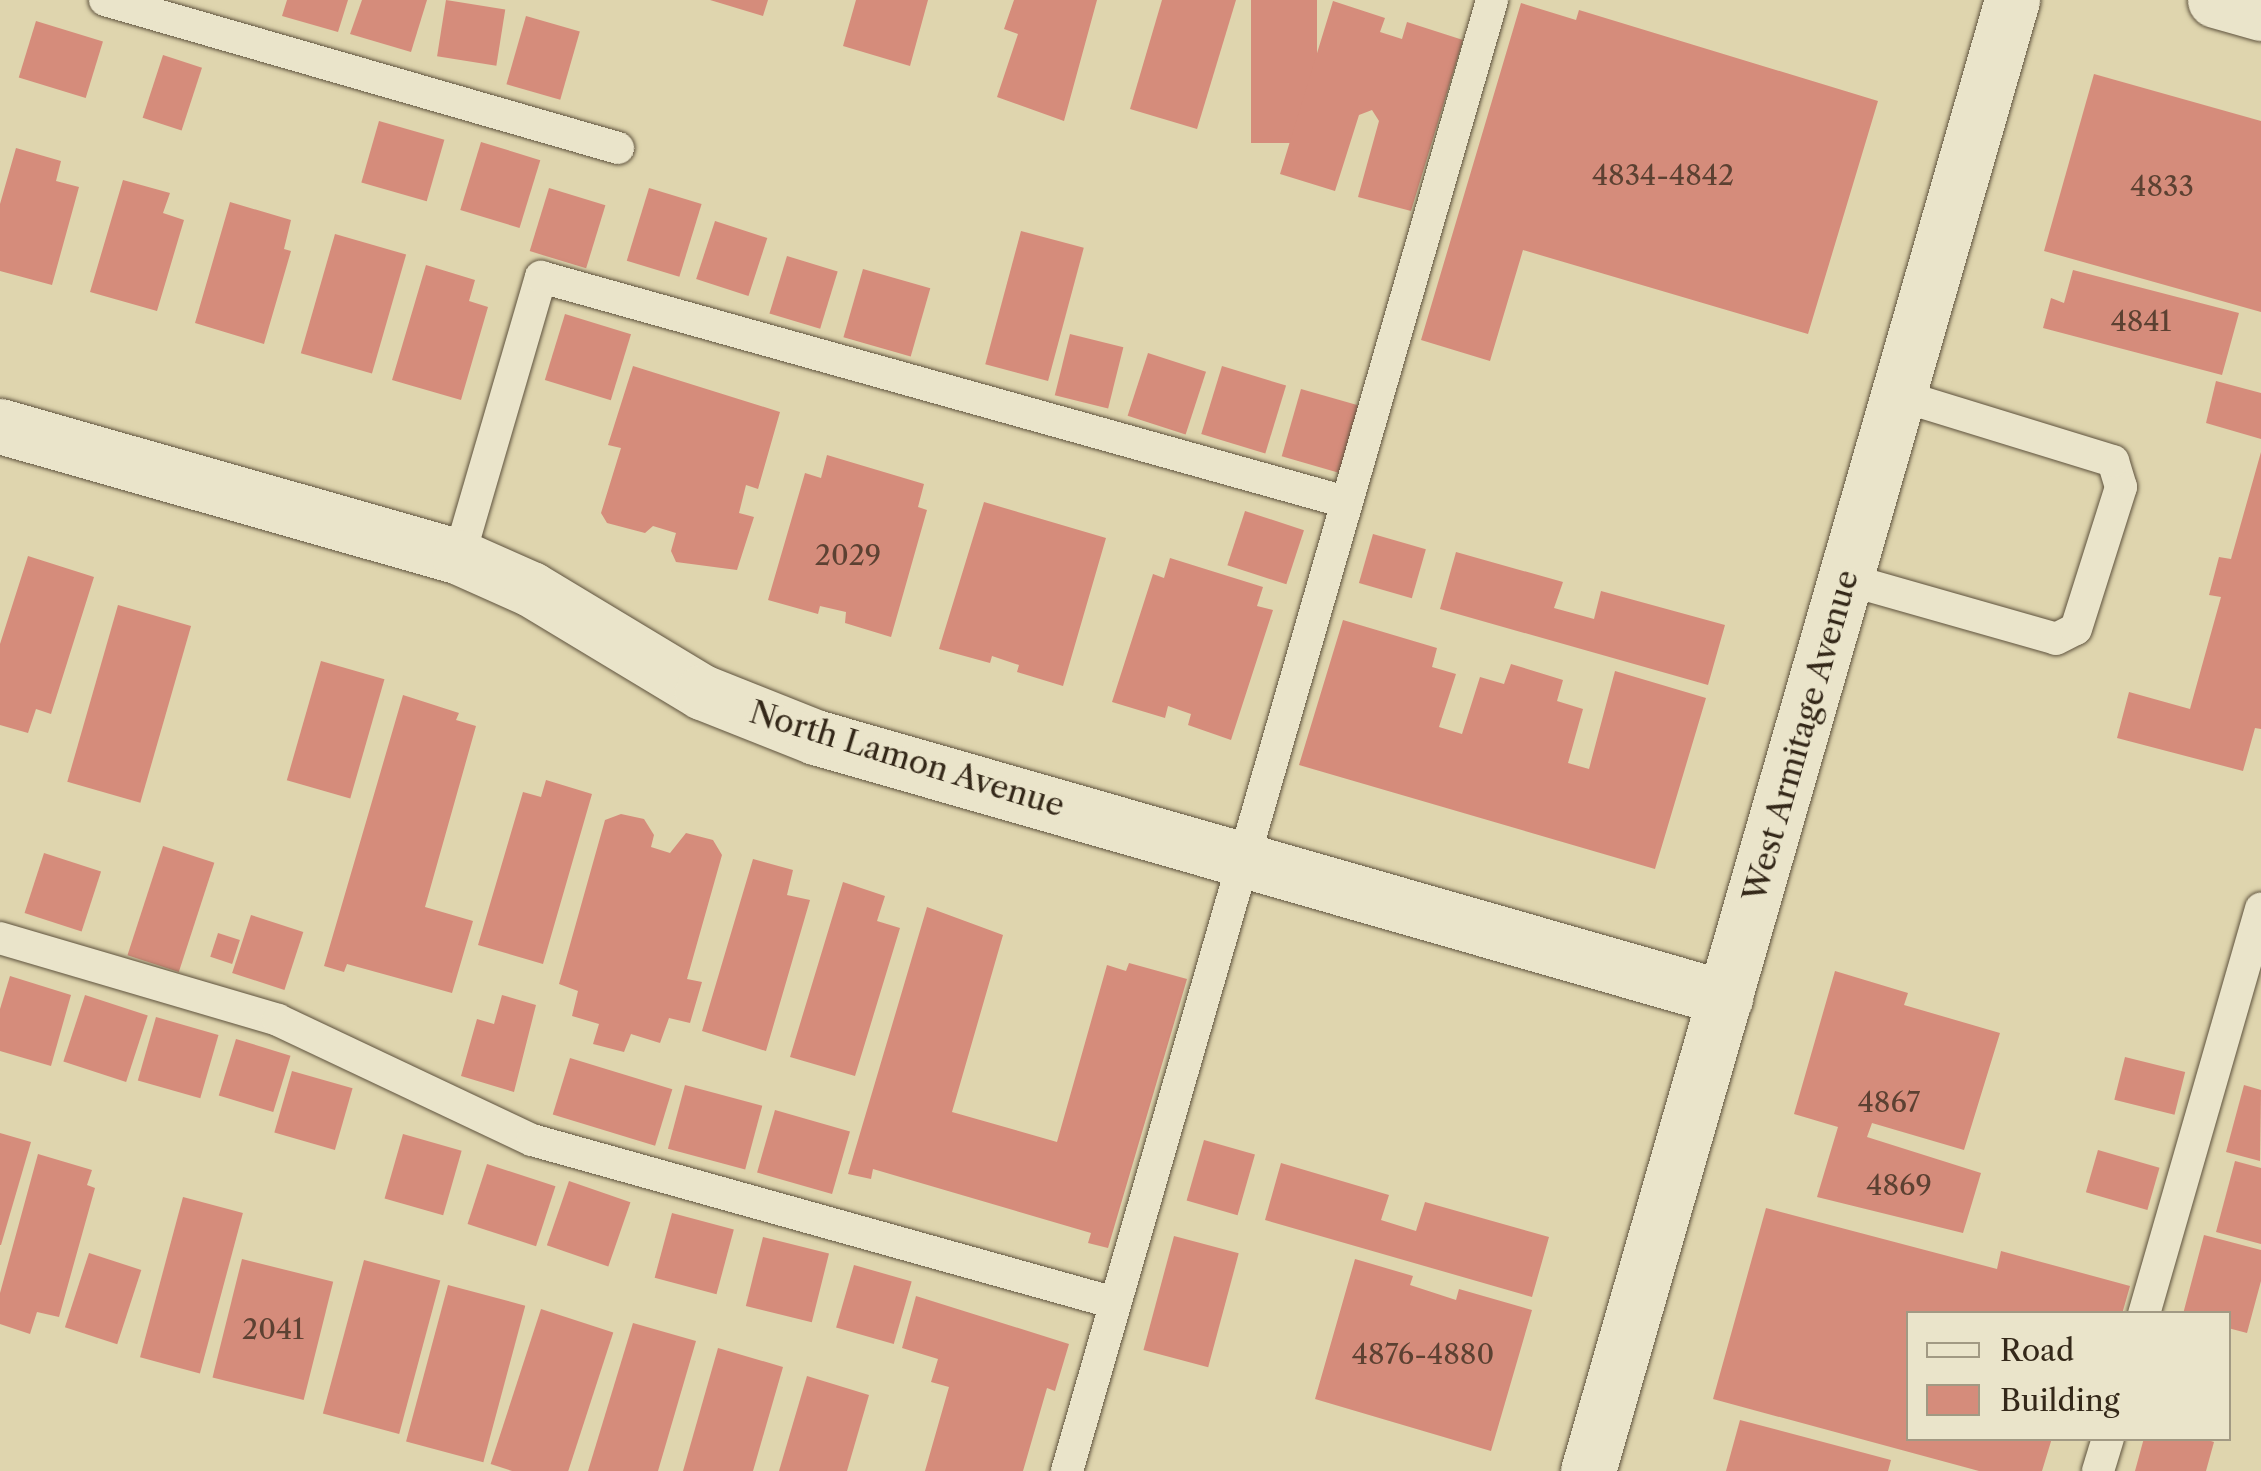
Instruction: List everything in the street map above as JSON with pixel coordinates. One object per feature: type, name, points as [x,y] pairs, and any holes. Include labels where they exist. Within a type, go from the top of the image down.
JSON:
[{"type":"street","name":"West Armitage Avenue","points":[[1588,1471],[2012,0]]},
{"type":"street","points":[[2215,0],[2261,13]]},
{"type":"street","name":"North Lamon Avenue","points":[[0,426],[459,556],[531,589],[702,692],[816,737],[1725,998]]},
{"type":"lane","points":[[106,0],[618,148]]},
{"type":"lane","points":[[1066,1471],[1492,0]]},
{"type":"lane","points":[[459,556],[541,277],[1346,502]]},
{"type":"lane","points":[[1846,580],[2056,639],[2076,629],[2121,487],[2113,462],[1899,395]]},
{"type":"lane","points":[[2145,1311],[2261,908]]},
{"type":"lane","points":[[0,938],[278,1020],[532,1140],[1115,1302]]},
{"type":"lane","points":[[2098,1471],[2107,1441]]},
{"type":"building","points":[[287,0],[348,0],[338,32],[282,16]]},
{"type":"building","points":[[362,0],[427,0],[411,52],[350,34]]},
{"type":"building","points":[[446,0],[505,9],[496,66],[437,56]]},
{"type":"building","points":[[710,0],[768,0],[763,16]]},
{"type":"building","points":[[856,0],[928,0],[910,66],[843,46]]},
{"type":"building","points":[[1014,0],[1097,0],[1064,121],[997,97],[1018,34],[1004,29]]},
{"type":"building","points":[[1162,0],[1236,0],[1197,129],[1130,109]]},
{"type":"building","points":[[1251,0],[1317,0],[1317,143],[1251,143]]},
{"type":"building","points":[[1333,1],[1385,18],[1380,32],[1402,39],[1407,22],[1463,40],[1411,211],[1358,197],[1379,121],[1372,110],[1359,115],[1335,191],[1280,174]]},
{"type":"building","points":[[1521,3],[1576,20],[1579,10],[1878,101],[1808,334],[1523,250],[1490,361],[1421,340]]},
{"type":"building","points":[[526,16],[580,31],[560,100],[506,84]]},
{"type":"building","points":[[36,21],[103,41],[86,98],[19,77]]},
{"type":"building","points":[[163,55],[202,68],[182,130],[143,118]]},
{"type":"building","points":[[2094,74],[2261,121],[2261,312],[2044,251]]},
{"type":"building","points":[[379,121],[444,140],[427,201],[361,183]]},
{"type":"building","points":[[481,142],[540,160],[520,228],[460,210]]},
{"type":"building","points":[[16,148],[61,161],[56,181],[79,187],[52,285],[0,271],[0,204]]},
{"type":"building","points":[[123,180],[170,193],[163,213],[184,220],[157,311],[90,292]]},
{"type":"building","points":[[549,188],[605,205],[586,268],[530,251]]},
{"type":"building","points":[[649,188],[702,204],[679,277],[627,261]]},
{"type":"building","points":[[230,202],[291,220],[284,249],[291,251],[264,344],[195,323]]},
{"type":"building","points":[[715,221],[767,238],[748,296],[696,279]]},
{"type":"building","points":[[1021,231],[1084,248],[1048,381],[985,364]]},
{"type":"building","points":[[335,234],[406,254],[372,374],[301,353]]},
{"type":"building","points":[[787,256],[838,271],[820,329],[769,313]]},
{"type":"building","points":[[426,265],[475,280],[469,301],[488,307],[461,400],[392,380]]},
{"type":"building","points":[[863,269],[930,288],[911,357],[843,337]]},
{"type":"building","points":[[2073,270],[2239,313],[2222,375],[2043,328],[2051,298],[2064,303]]},
{"type":"building","points":[[565,314],[631,334],[611,400],[545,380]]},
{"type":"building","points":[[1070,334],[1123,347],[1108,408],[1055,395]]},
{"type":"building","points":[[1148,353],[1206,372],[1186,435],[1128,416]]},
{"type":"building","points":[[633,366],[780,412],[758,489],[746,485],[739,513],[754,517],[737,570],[676,562],[671,551],[676,533],[653,526],[645,533],[607,523],[601,513],[621,448],[608,445]]},
{"type":"building","points":[[1222,366],[1286,386],[1265,453],[1201,434]]},
{"type":"building","points":[[2216,381],[2261,393],[2261,439],[2206,423]]},
{"type":"building","points":[[1301,389],[1361,406],[1341,473],[1282,456]]},
{"type":"building","points":[[2261,452],[2261,729],[2255,728],[2243,771],[2117,738],[2129,692],[2190,709],[2221,597],[2209,595],[2219,557],[2231,559]]},
{"type":"building","points":[[827,455],[924,484],[918,507],[927,510],[891,637],[845,623],[846,612],[820,606],[818,614],[768,600],[805,473],[821,478]]},
{"type":"building","points":[[984,502],[1106,538],[1063,686],[1017,672],[1019,665],[992,656],[990,663],[939,649]]},
{"type":"building","points":[[1245,511],[1304,530],[1286,584],[1227,565]]},
{"type":"building","points":[[1373,534],[1426,549],[1412,598],[1359,583]]},
{"type":"building","points":[[1456,552],[1563,582],[1554,608],[1594,619],[1601,591],[1725,625],[1708,685],[1440,609]]},
{"type":"building","points":[[28,556],[94,577],[51,714],[36,709],[28,733],[0,725],[0,644]]},
{"type":"building","points":[[1170,558],[1263,587],[1257,606],[1273,610],[1231,740],[1188,725],[1191,714],[1168,706],[1165,718],[1112,702],[1153,574],[1164,578]]},
{"type":"building","points":[[118,605],[191,626],[140,803],[67,782]]},
{"type":"building","points":[[1343,620],[1437,648],[1432,667],[1456,674],[1439,727],[1462,734],[1480,677],[1504,684],[1511,664],[1563,680],[1557,701],[1583,709],[1568,763],[1589,769],[1615,671],[1706,698],[1655,869],[1299,765]]},
{"type":"building","points":[[321,661],[384,679],[350,798],[287,780]]},
{"type":"building","points":[[403,695],[459,713],[456,720],[476,726],[425,907],[473,921],[452,993],[347,964],[344,972],[324,966]]},
{"type":"building","points":[[546,780],[592,794],[543,964],[478,945],[523,792],[541,797]]},
{"type":"building","points":[[621,814],[644,819],[654,835],[651,847],[670,853],[686,833],[713,840],[722,855],[687,979],[702,982],[690,1023],[669,1018],[660,1043],[631,1034],[624,1052],[593,1044],[599,1024],[572,1016],[578,991],[559,984],[605,820]]},
{"type":"building","points":[[163,846],[214,863],[179,972],[127,955]]},
{"type":"building","points":[[44,853],[101,872],[82,931],[25,913]]},
{"type":"building","points":[[753,859],[793,870],[787,895],[810,900],[766,1051],[702,1031]]},
{"type":"building","points":[[843,882],[885,896],[877,921],[900,928],[855,1076],[790,1057]]},
{"type":"building","points":[[927,907],[1003,935],[952,1112],[1057,1142],[1107,965],[1126,971],[1129,963],[1187,979],[1108,1248],[1088,1243],[1091,1233],[873,1169],[871,1179],[848,1174]]},
{"type":"building","points":[[251,915],[303,932],[284,990],[232,973]]},
{"type":"building","points":[[218,933],[240,940],[232,964],[210,957]]},
{"type":"building","points":[[1835,971],[1908,993],[1904,1005],[2000,1033],[1964,1150],[1872,1123],[1867,1137],[1981,1173],[1963,1233],[1817,1197],[1838,1127],[1794,1114]]},
{"type":"building","points":[[10,976],[71,995],[51,1066],[0,1051],[0,1009]]},
{"type":"building","points":[[85,995],[148,1015],[126,1082],[63,1062]]},
{"type":"building","points":[[502,995],[536,1005],[514,1092],[461,1076],[477,1019],[494,1024]]},
{"type":"building","points":[[156,1017],[218,1035],[200,1098],[138,1080]]},
{"type":"building","points":[[236,1039],[291,1056],[273,1112],[219,1095]]},
{"type":"building","points":[[2125,1057],[2185,1072],[2175,1115],[2114,1100]]},
{"type":"building","points":[[570,1058],[672,1089],[655,1146],[553,1114]]},
{"type":"building","points":[[292,1071],[353,1088],[335,1150],[274,1133]]},
{"type":"building","points":[[685,1085],[762,1106],[745,1169],[668,1149]]},
{"type":"building","points":[[2244,1085],[2261,1090],[2260,1161],[2226,1152]]},
{"type":"building","points":[[775,1110],[850,1131],[832,1194],[757,1172]]},
{"type":"building","points":[[0,1133],[31,1142],[1,1245],[0,1245]]},
{"type":"building","points":[[403,1134],[462,1151],[443,1215],[385,1198]]},
{"type":"building","points":[[1204,1140],[1255,1155],[1238,1215],[1187,1201]]},
{"type":"building","points":[[2098,1150],[2160,1168],[2147,1210],[2086,1192]]},
{"type":"building","points":[[38,1154],[92,1170],[87,1185],[95,1188],[59,1317],[37,1312],[30,1334],[0,1324],[0,1293]]},
{"type":"building","points":[[2235,1161],[2261,1168],[2261,1244],[2216,1232]]},
{"type":"building","points":[[1281,1163],[1389,1195],[1381,1220],[1416,1231],[1425,1202],[1549,1237],[1532,1297],[1265,1220]]},
{"type":"building","points":[[487,1164],[555,1186],[536,1246],[468,1224]]},
{"type":"building","points":[[569,1181],[630,1202],[608,1266],[547,1245]]},
{"type":"building","points":[[183,1197],[243,1213],[200,1373],[140,1357]]},
{"type":"building","points":[[1766,1208],[1997,1269],[2001,1251],[2130,1286],[2123,1311],[1906,1311],[1906,1441],[2051,1441],[2042,1471],[1979,1471],[1713,1399]]},
{"type":"building","points":[[672,1213],[734,1230],[716,1294],[655,1278]]},
{"type":"building","points":[[2204,1235],[2261,1250],[2261,1281],[2247,1333],[2231,1329],[2231,1311],[2184,1311]]},
{"type":"building","points":[[1174,1236],[1239,1253],[1208,1367],[1143,1350]]},
{"type":"building","points":[[763,1237],[829,1253],[812,1322],[746,1306]]},
{"type":"building","points":[[89,1253],[141,1270],[117,1344],[65,1327]]},
{"type":"building","points":[[242,1259],[333,1282],[304,1400],[212,1377]]},
{"type":"building","points":[[1355,1259],[1413,1276],[1410,1285],[1456,1300],[1459,1289],[1532,1310],[1491,1451],[1315,1399]]},
{"type":"building","points":[[364,1260],[440,1280],[399,1434],[323,1414]]},
{"type":"building","points":[[854,1265],[912,1282],[894,1344],[836,1327]]},
{"type":"building","points":[[448,1285],[525,1306],[483,1462],[406,1441]]},
{"type":"building","points":[[916,1296],[1069,1344],[1055,1391],[1047,1388],[1023,1471],[925,1471],[949,1387],[931,1382],[938,1359],[902,1348]]},
{"type":"building","points":[[541,1309],[613,1332],[568,1471],[512,1471],[491,1464]]},
{"type":"building","points":[[633,1323],[696,1341],[658,1471],[588,1471]]},
{"type":"building","points":[[718,1348],[783,1367],[753,1471],[683,1471]]},
{"type":"building","points":[[807,1376],[869,1395],[847,1471],[779,1471]]},
{"type":"building","points":[[1740,1420],[1891,1460],[1888,1471],[1726,1471]]},
{"type":"building","points":[[2143,1441],[2214,1442],[2206,1471],[2135,1471]]}]
